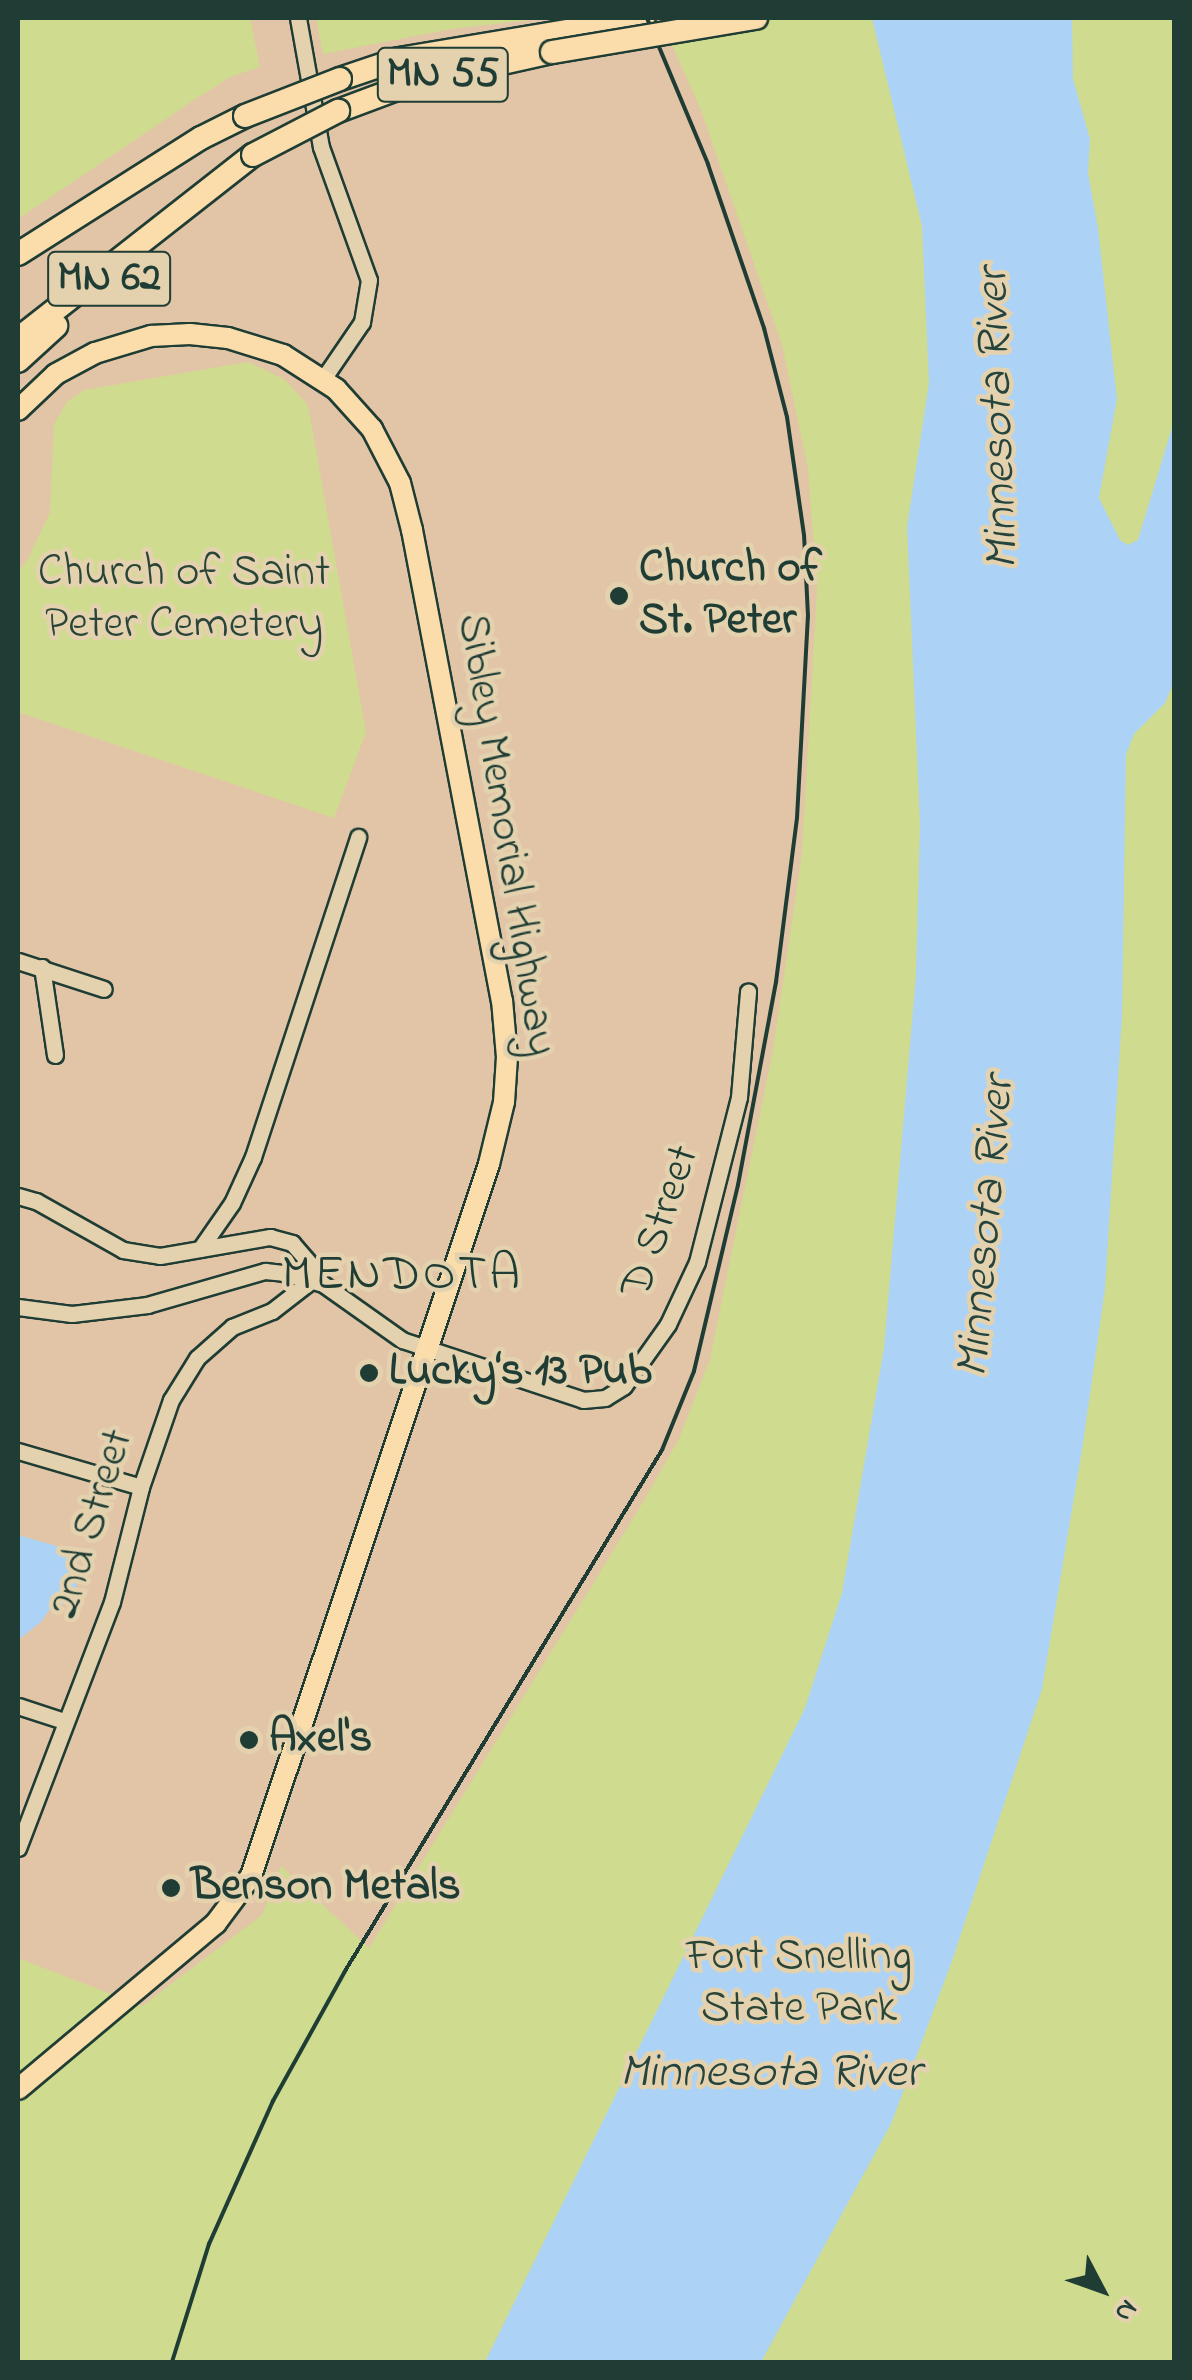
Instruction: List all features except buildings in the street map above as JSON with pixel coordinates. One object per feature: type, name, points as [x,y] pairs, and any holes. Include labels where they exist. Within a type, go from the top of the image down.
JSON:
[{"type":"highway","name":"MN 55","points":[[18,339],[253,156],[338,111],[413,83],[644,18]]},
{"type":"highway","name":"MN 55","points":[[18,254],[177,152],[245,116],[399,59],[756,18]]},
{"type":"highway","name":"MN 62","points":[[18,272],[177,152]]},
{"type":"highway","name":"MN 62","points":[[18,361],[200,197]]},
{"type":"main road","name":"Sibley Memorial Highway","points":[[18,410],[74,363],[151,336],[190,334],[245,342],[283,355],[323,378],[372,428],[405,501],[505,1025],[506,1086],[498,1133],[260,1852],[243,1890],[204,1933],[18,2088]]},
{"type":"street","points":[[298,18],[321,146],[370,280],[362,322],[323,378]]},
{"type":"street","points":[[200,1249],[232,1203],[253,1157],[358,837]]},
{"type":"street","points":[[18,962],[104,989]]},
{"type":"street","points":[[42,967],[55,1055]]},
{"type":"street","name":"D Street","points":[[18,1196],[36,1200],[123,1250],[160,1256],[270,1237],[281,1240],[303,1251],[312,1266],[312,1280],[335,1290],[402,1340],[582,1400],[605,1398],[624,1386],[668,1324],[697,1262],[722,1179],[739,1097],[748,991]]},
{"type":"street","points":[[18,1307],[72,1314],[147,1306],[265,1271],[312,1280]]},
{"type":"street","name":"2nd Street","points":[[18,1848],[112,1602],[141,1487],[171,1400],[198,1358],[232,1327],[272,1310],[312,1280]]},
{"type":"street","points":[[18,1451],[141,1487]]},
{"type":"street","points":[[18,1706],[64,1721]]},
{"type":"green space","points":[[18,18],[250,18],[260,67],[230,77],[18,219]]},
{"type":"green space","points":[[316,18],[547,18],[451,29],[323,54]]},
{"type":"green space","name":"Fort Snelling State Park","points":[[660,18],[1174,18],[1174,2362],[18,2362],[18,1958],[142,2006],[262,1915],[281,1866],[369,1948],[639,1509],[679,1439],[710,1359],[773,1050],[802,854],[817,590],[808,468],[782,345],[701,110]]},
{"type":"green space","name":"Church of Saint Peter Cemetery","points":[[248,362],[284,379],[308,405],[366,732],[334,818],[18,712],[18,571],[28,559],[50,512],[54,424],[67,402],[84,390]]},
{"type":"water","name":"Minnesota River","points":[[872,18],[1072,18],[1073,79],[1090,139],[1088,173],[1117,399],[1099,498],[1120,540],[1128,545],[1138,540],[1174,421],[1174,682],[1165,703],[1134,734],[1126,755],[1122,1016],[1105,1289],[1082,1450],[1042,1689],[952,1961],[891,2124],[761,2362],[485,2362],[805,1708],[842,1593],[884,1348],[916,975],[920,824],[907,527],[929,383],[922,226]]},
{"type":"water","points":[[18,1535],[67,1549],[77,1578],[76,1595],[65,1604],[52,1606],[41,1622],[18,1640]]},
{"type":"railway","points":[[172,2362],[209,2244],[273,2101],[345,1971],[662,1450],[694,1371],[738,1185],[776,982],[797,818],[808,616],[804,535],[787,417],[764,328],[708,164],[647,18]]},
{"type":"place","name":"Church of St. Peter","points":[[619,596]]},
{"type":"place","name":"Lucky‘s 13 Pub","points":[[369,1373]]},
{"type":"place","name":"Axel's","points":[[249,1740]]},
{"type":"place","name":"Benson Metals","points":[[171,1888]]},
{"type":"district","name":"MENDOTA","points":[[402,1276]]}]
